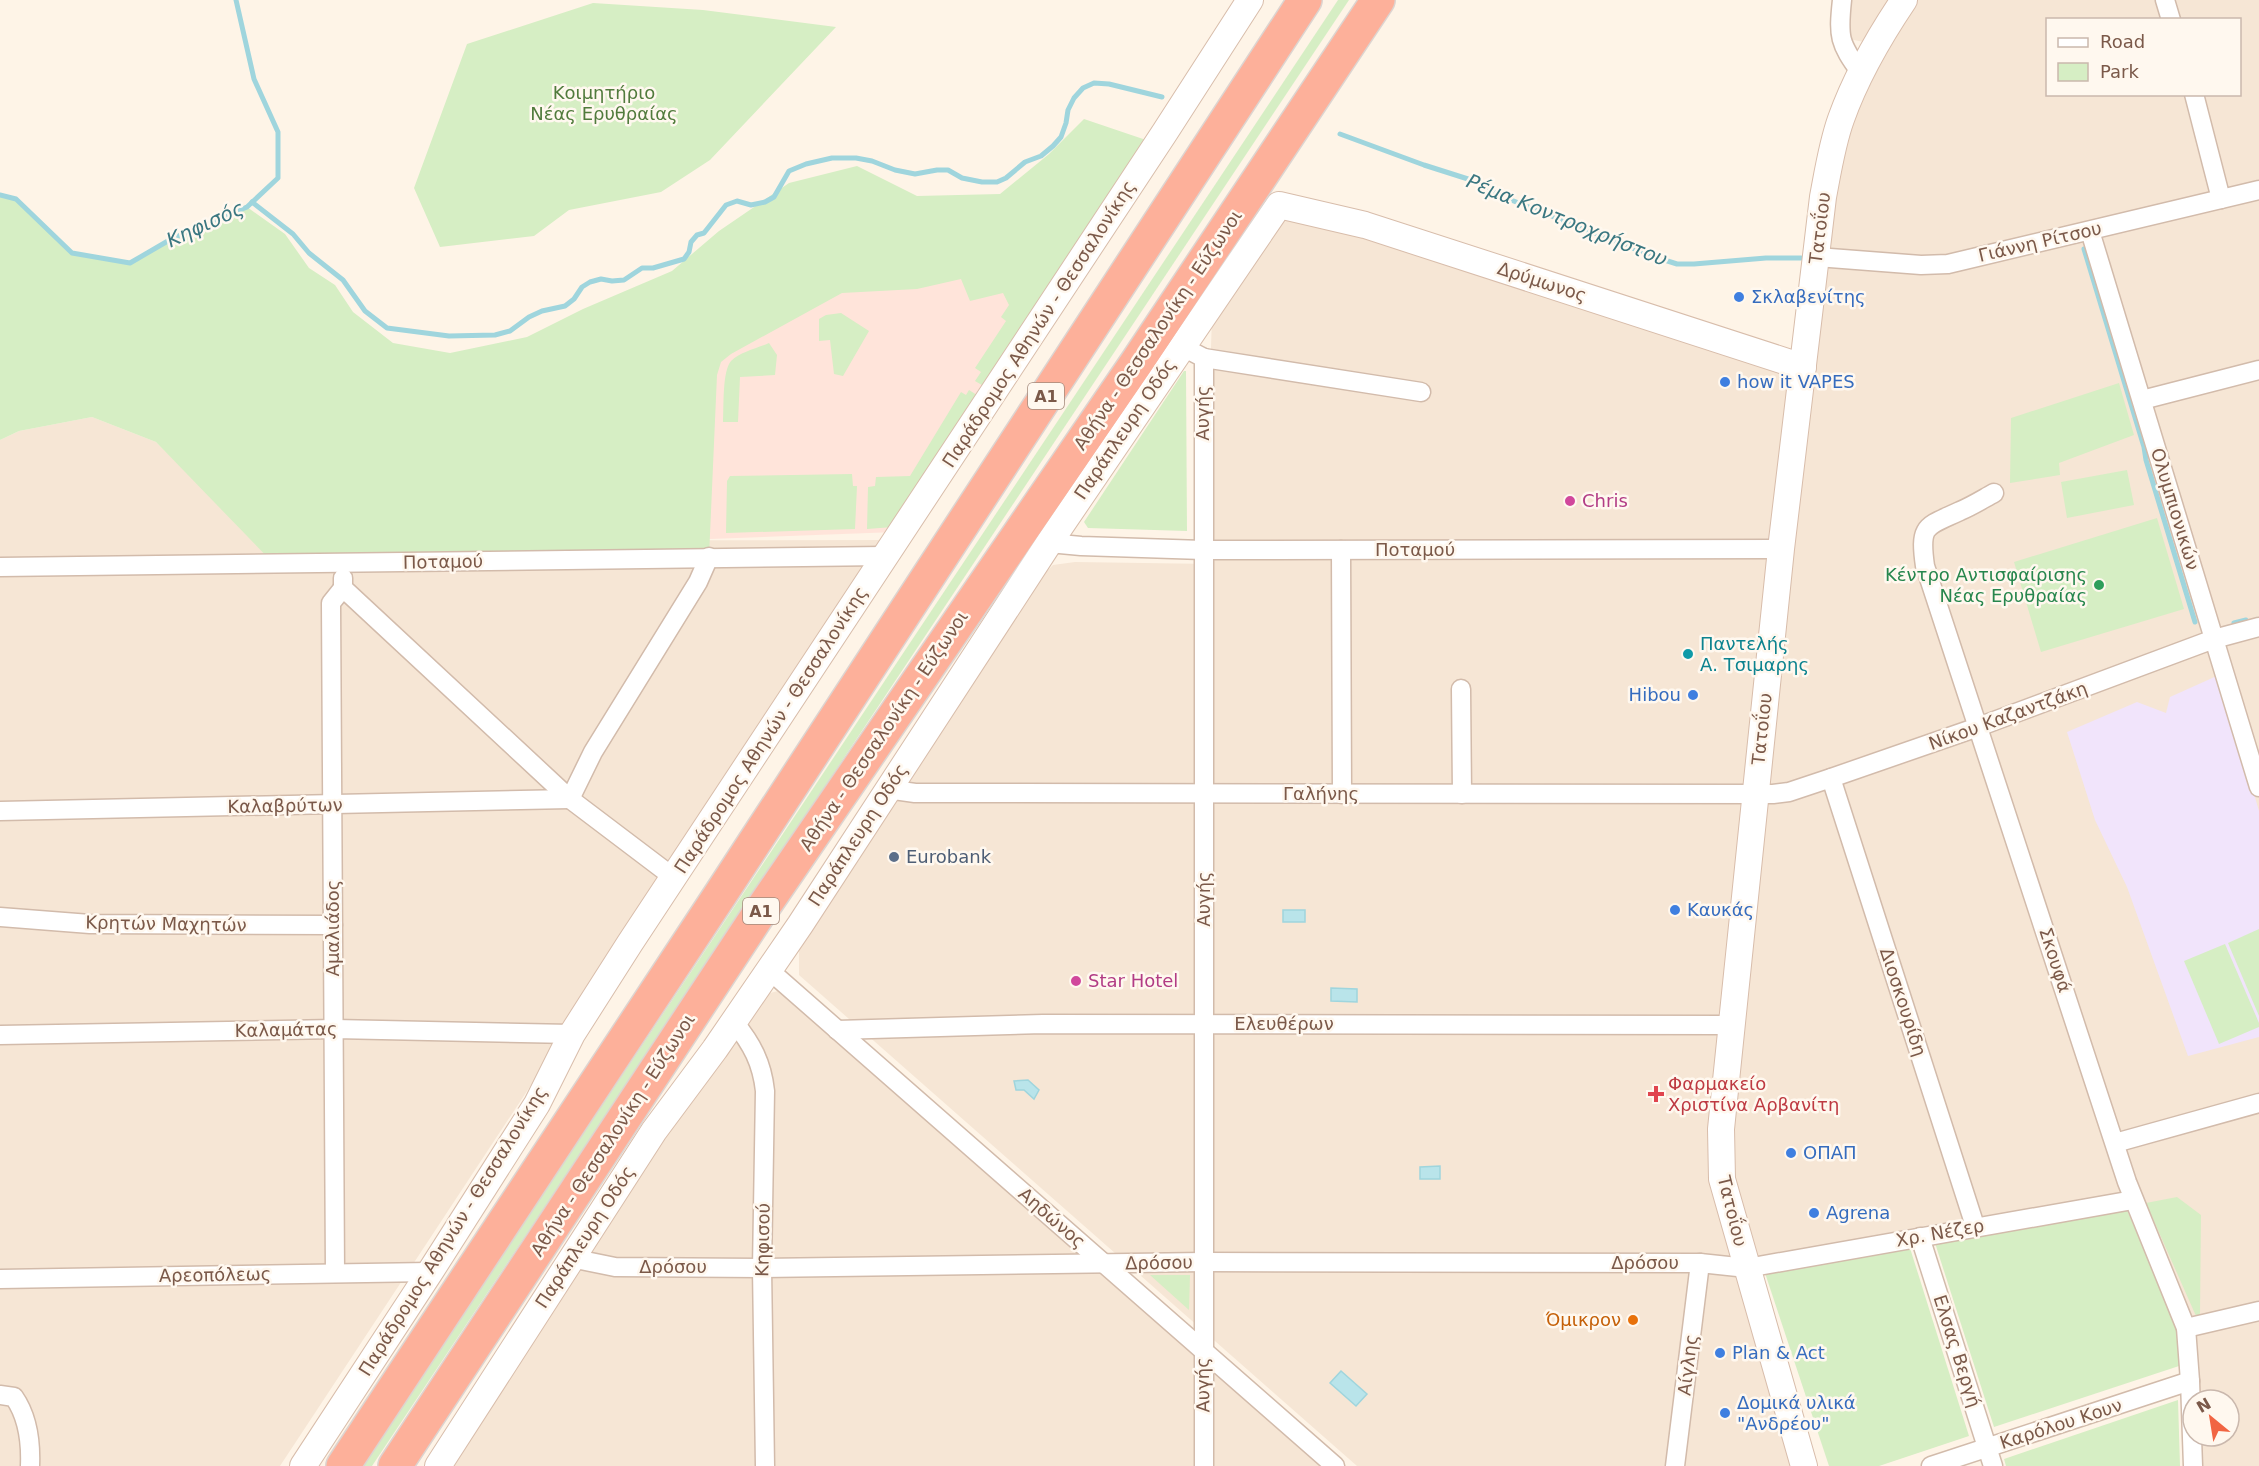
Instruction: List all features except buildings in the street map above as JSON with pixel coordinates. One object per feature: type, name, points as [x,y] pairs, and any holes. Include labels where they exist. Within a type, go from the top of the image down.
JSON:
[{"type":"highway","points":[[1282,34],[1299,0]]},
{"type":"highway","name":"Α1","points":[[343,1466],[760,835],[1305,0]]},
{"type":"highway","name":"Αθήνα - Θεσσαλονίκη - Εύζωνοι","points":[[395,1466],[760,912],[1130,372],[1376,7]]},
{"type":"main road","name":"Παράδρομος Αθηνών - Θεσσαλονίκης","points":[[303,1466],[537,1104],[572,1034],[673,877],[1250,0]]},
{"type":"main road","name":"Τατοΐου","points":[[1804,1466],[1722,1179],[1721,1130],[1781,549],[1823,197],[1841,119],[1879,37],[1904,0]]},
{"type":"main road","name":"Παράπλευρη Οδός","points":[[438,1466],[654,1131],[734,1022],[1049,543],[1279,205]]},
{"type":"main road","name":"Δρύμωνος","points":[[1279,205],[1365,225],[1803,367]]},
{"type":"street","points":[[1842,0],[1841,43],[1861,73]]},
{"type":"street","points":[[2165,0],[2170,18]]},
{"type":"street","points":[[2195,96],[2221,199]]},
{"type":"street","name":"Γιάννη Ρίτσου","points":[[1817,257],[1948,264],[2259,189]]},
{"type":"street","name":"Ολυμπιονικών","points":[[2090,231],[2258,782]]},
{"type":"street","points":[[1181,346],[1204,358],[1421,392]]},
{"type":"street","name":"Αυγής","points":[[1204,358],[1204,1466]]},
{"type":"street","points":[[2142,400],[2259,370]]},
{"type":"street","name":"Σκουφά","points":[[1994,493],[1961,511],[1933,522],[1922,544],[1925,566],[2133,1200],[2186,1328],[2193,1466]]},
{"type":"street","name":"Ποταμού","points":[[1049,543],[1203,550],[1781,549]]},
{"type":"street","points":[[1341,550],[1342,794]]},
{"type":"street","name":"Ποταμού","points":[[0,567],[885,556]]},
{"type":"street","points":[[570,799],[592,752],[698,582],[709,557]]},
{"type":"street","points":[[344,564],[343,588],[570,799],[673,877]]},
{"type":"street","name":"Αμαλιάδος","points":[[335,1272],[331,603],[343,588]]},
{"type":"street","name":"Νίκου Καζαντζάκη","points":[[1755,794],[1789,792],[1978,727],[2214,639],[2259,627]]},
{"type":"street","points":[[1461,689],[1462,794]]},
{"type":"street","name":"Διοσκουρίδη","points":[[1831,778],[1975,1226]]},
{"type":"street","name":"Γαλήνης","points":[[887,789],[915,793],[1755,794]]},
{"type":"street","name":"Καλαβρύτων","points":[[0,812],[570,799]]},
{"type":"street","name":"Κρητών Μαχητών","points":[[0,917],[90,924],[333,925]]},
{"type":"street","name":"Αηδώνος","points":[[769,970],[1335,1466]]},
{"type":"street","name":"Κηφισού","points":[[734,1022],[756,1054],[763,1072],[765,1091],[762,1268],[765,1466]]},
{"type":"street","name":"Ελευθέρων","points":[[837,1030],[1043,1024],[1204,1023],[1731,1025]]},
{"type":"street","name":"Καλαμάτας","points":[[0,1035],[334,1029],[572,1034]]},
{"type":"street","points":[[2115,1143],[2259,1103]]},
{"type":"street","name":"Χρ. Νέζερ","points":[[1747,1268],[1975,1226],[2133,1200]]},
{"type":"street","name":"Ελσας Βεργή","points":[[1920,1237],[1994,1466]]},
{"type":"street","name":"Δρόσου","points":[[571,1258],[615,1267],[762,1268],[1205,1262],[1700,1263],[1747,1268]]},
{"type":"street","name":"Αίγλης","points":[[1676,1466],[1700,1263]]},
{"type":"street","name":"Αρεοπόλεως","points":[[0,1279],[430,1272]]},
{"type":"street","points":[[2186,1328],[2259,1311]]},
{"type":"street","name":"Καρόλου Κουν","points":[[1931,1466],[2190,1381]]},
{"type":"street","points":[[0,1395],[14,1397],[19,1404],[30,1440],[30,1466]]},
{"type":"shaded area","points":[[1834,0],[1892,0],[1864,42],[1849,39]]},
{"type":"shaded area","points":[[1915,0],[2259,0],[2259,1466],[2200,1466],[2199,1448],[2241,1448],[2241,1388],[2192,1388],[2135,1193],[1924,1226],[1752,1259],[1727,1158],[1831,208],[1847,136],[1874,65]]},
{"type":"shaded area","points":[[1290,209],[1795,361],[1710,1166],[1738,1283],[1790,1466],[1357,1466],[799,975],[799,941],[1039,579],[1053,565],[1075,562],[1212,564],[1210,377],[1212,317]]},
{"type":"shaded area","points":[[1014,275],[1051,298],[896,532],[683,540],[691,370],[847,277]]},
{"type":"shaded area","points":[[92,417],[156,442],[256,541],[890,540],[280,1466],[0,1466],[0,440],[19,431]]},
{"type":"shaded area","points":[[2219,675],[2259,811],[2259,1037],[2188,1056],[2127,887],[2095,820],[2067,732],[2137,702],[2166,713],[2170,697]]},
{"type":"shaded area","points":[[778,991],[1324,1466],[446,1466],[656,1144],[762,995]]},
{"type":"green space","points":[[1338,0],[1349,0],[372,1466],[362,1466]]},
{"type":"green space","name":"Κοιμητήριο Νέας Ερυθραίας","points":[[593,3],[703,10],[836,27],[710,160],[661,192],[569,210],[534,236],[440,247],[414,188],[467,44]]},
{"type":"green space","points":[[1084,119],[1149,141],[987,388],[975,381],[981,372],[975,368],[1006,321],[1001,317],[1009,305],[1003,293],[970,301],[961,279],[917,289],[842,293],[731,354],[721,362],[717,375],[709,557],[275,565],[156,442],[92,417],[19,431],[0,440],[0,195],[16,199],[72,253],[129,263],[173,238],[247,207],[285,234],[309,268],[335,285],[353,312],[393,343],[450,353],[527,337],[583,309],[672,271],[719,231],[789,183],[857,166],[917,196],[1000,194],[1049,154]]},
{"type":"green space","points":[[841,313],[869,331],[843,376],[834,374],[830,340],[819,341],[819,319],[826,315]]},
{"type":"green space","points":[[769,343],[777,355],[775,375],[740,377],[738,422],[723,422],[728,366],[739,355]]},
{"type":"green space","points":[[1186,371],[1187,531],[1088,528],[1084,522]]},
{"type":"green space","points":[[2119,383],[2134,435],[2059,463],[2060,475],[2010,483],[2011,418]]},
{"type":"green space","points":[[969,390],[980,397],[893,527],[867,529],[868,487],[875,486],[876,477],[910,476],[961,392],[966,395]]},
{"type":"green space","points":[[2127,470],[2134,505],[2067,518],[2061,482]]},
{"type":"green space","points":[[852,474],[853,486],[857,486],[855,529],[726,533],[727,481],[730,476]]},
{"type":"green space","name":"Κέντρο Αντισφαίρισης Νέας Ερυθραίας","points":[[2157,518],[2184,609],[2041,652],[2014,562]]},
{"type":"green space","points":[[2259,929],[2259,1016],[2228,943]]},
{"type":"green space","points":[[2225,944],[2259,1027],[2219,1044],[2184,961]]},
{"type":"green space","points":[[2177,1197],[2201,1215],[2200,1315],[2196,1316],[2146,1203]]},
{"type":"green space","points":[[2127,1210],[2178,1329],[2179,1366],[1994,1427],[1935,1243]]},
{"type":"green space","points":[[1910,1248],[1969,1436],[1879,1466],[1829,1466],[1765,1273]]},
{"type":"green space","points":[[1150,1275],[1190,1275],[1189,1310]]},
{"type":"green space","points":[[2178,1400],[2180,1466],[2006,1466],[2004,1459]]},
{"type":"water","points":[[1283,910],[1305,910],[1305,922],[1283,922]]},
{"type":"water","points":[[1331,988],[1357,989],[1357,1002],[1331,1001]]},
{"type":"water","points":[[1028,1080],[1039,1090],[1034,1099],[1024,1090],[1016,1090],[1014,1081]]},
{"type":"water","points":[[1440,1166],[1440,1179],[1420,1179],[1420,1167]]},
{"type":"water","points":[[1341,1371],[1367,1394],[1356,1406],[1330,1383]]},
{"type":"waterway","name":"Κηφισός","points":[[0,195],[16,199],[72,253],[130,263],[173,238],[247,207],[278,178],[278,132],[254,79],[236,0]]},
{"type":"waterway","name":"Ρέμα Κοντροχρήστου","points":[[252,202],[293,234],[309,253],[343,280],[365,311],[387,328],[449,336],[495,335],[510,331],[529,317],[542,311],[565,306],[574,299],[582,287],[590,282],[601,279],[624,280],[642,268],[653,268],[684,259],[689,252],[691,242],[697,235],[704,233],[726,205],[737,201],[751,205],[765,202],[774,197],[789,171],[806,164],[832,158],[856,158],[915,174],[948,170],[962,178],[997,182],[1006,178],[1025,162],[1041,156],[1053,146],[1061,137],[1068,110],[1074,98],[1083,88],[1094,83],[1109,84],[1162,97]]},
{"type":"waterway","name":"Ρέμα Κοντροχρήστου","points":[[1340,134],[1468,179],[1506,198],[1677,264],[1801,258]]},
{"type":"waterway","points":[[2084,249],[2195,622]]},
{"type":"waterway","points":[[2234,623],[2246,620]]},
{"type":"place","name":"Σκλαβενίτης","points":[[1739,297]]},
{"type":"place","name":"how it VAPES","points":[[1725,382]]},
{"type":"place","name":"Chris","points":[[1570,501]]},
{"type":"place","name":"Κέντρο Αντισφαίρισης Νέας Ερυθραίας","points":[[2099,585]]},
{"type":"place","name":"Παντελής Α. Τσιμαρης","points":[[1688,654]]},
{"type":"place","name":"Hibou","points":[[1693,695]]},
{"type":"place","name":"Eurobank","points":[[894,857]]},
{"type":"place","name":"Καυκάς","points":[[1675,910]]},
{"type":"place","name":"Star Hotel","points":[[1076,981]]},
{"type":"place","name":"Φαρμακείο Χριστίνα Αρβανίτη","points":[[1656,1094]]},
{"type":"place","name":"ΟΠΑΠ","points":[[1791,1153]]},
{"type":"place","name":"Agrena","points":[[1814,1213]]},
{"type":"place","name":"Όμικρον","points":[[1633,1320]]},
{"type":"place","name":"Plan & Act","points":[[1720,1353]]},
{"type":"place","name":"Δομικά υλικά \"Ανδρέου\"","points":[[1725,1413]]}]
